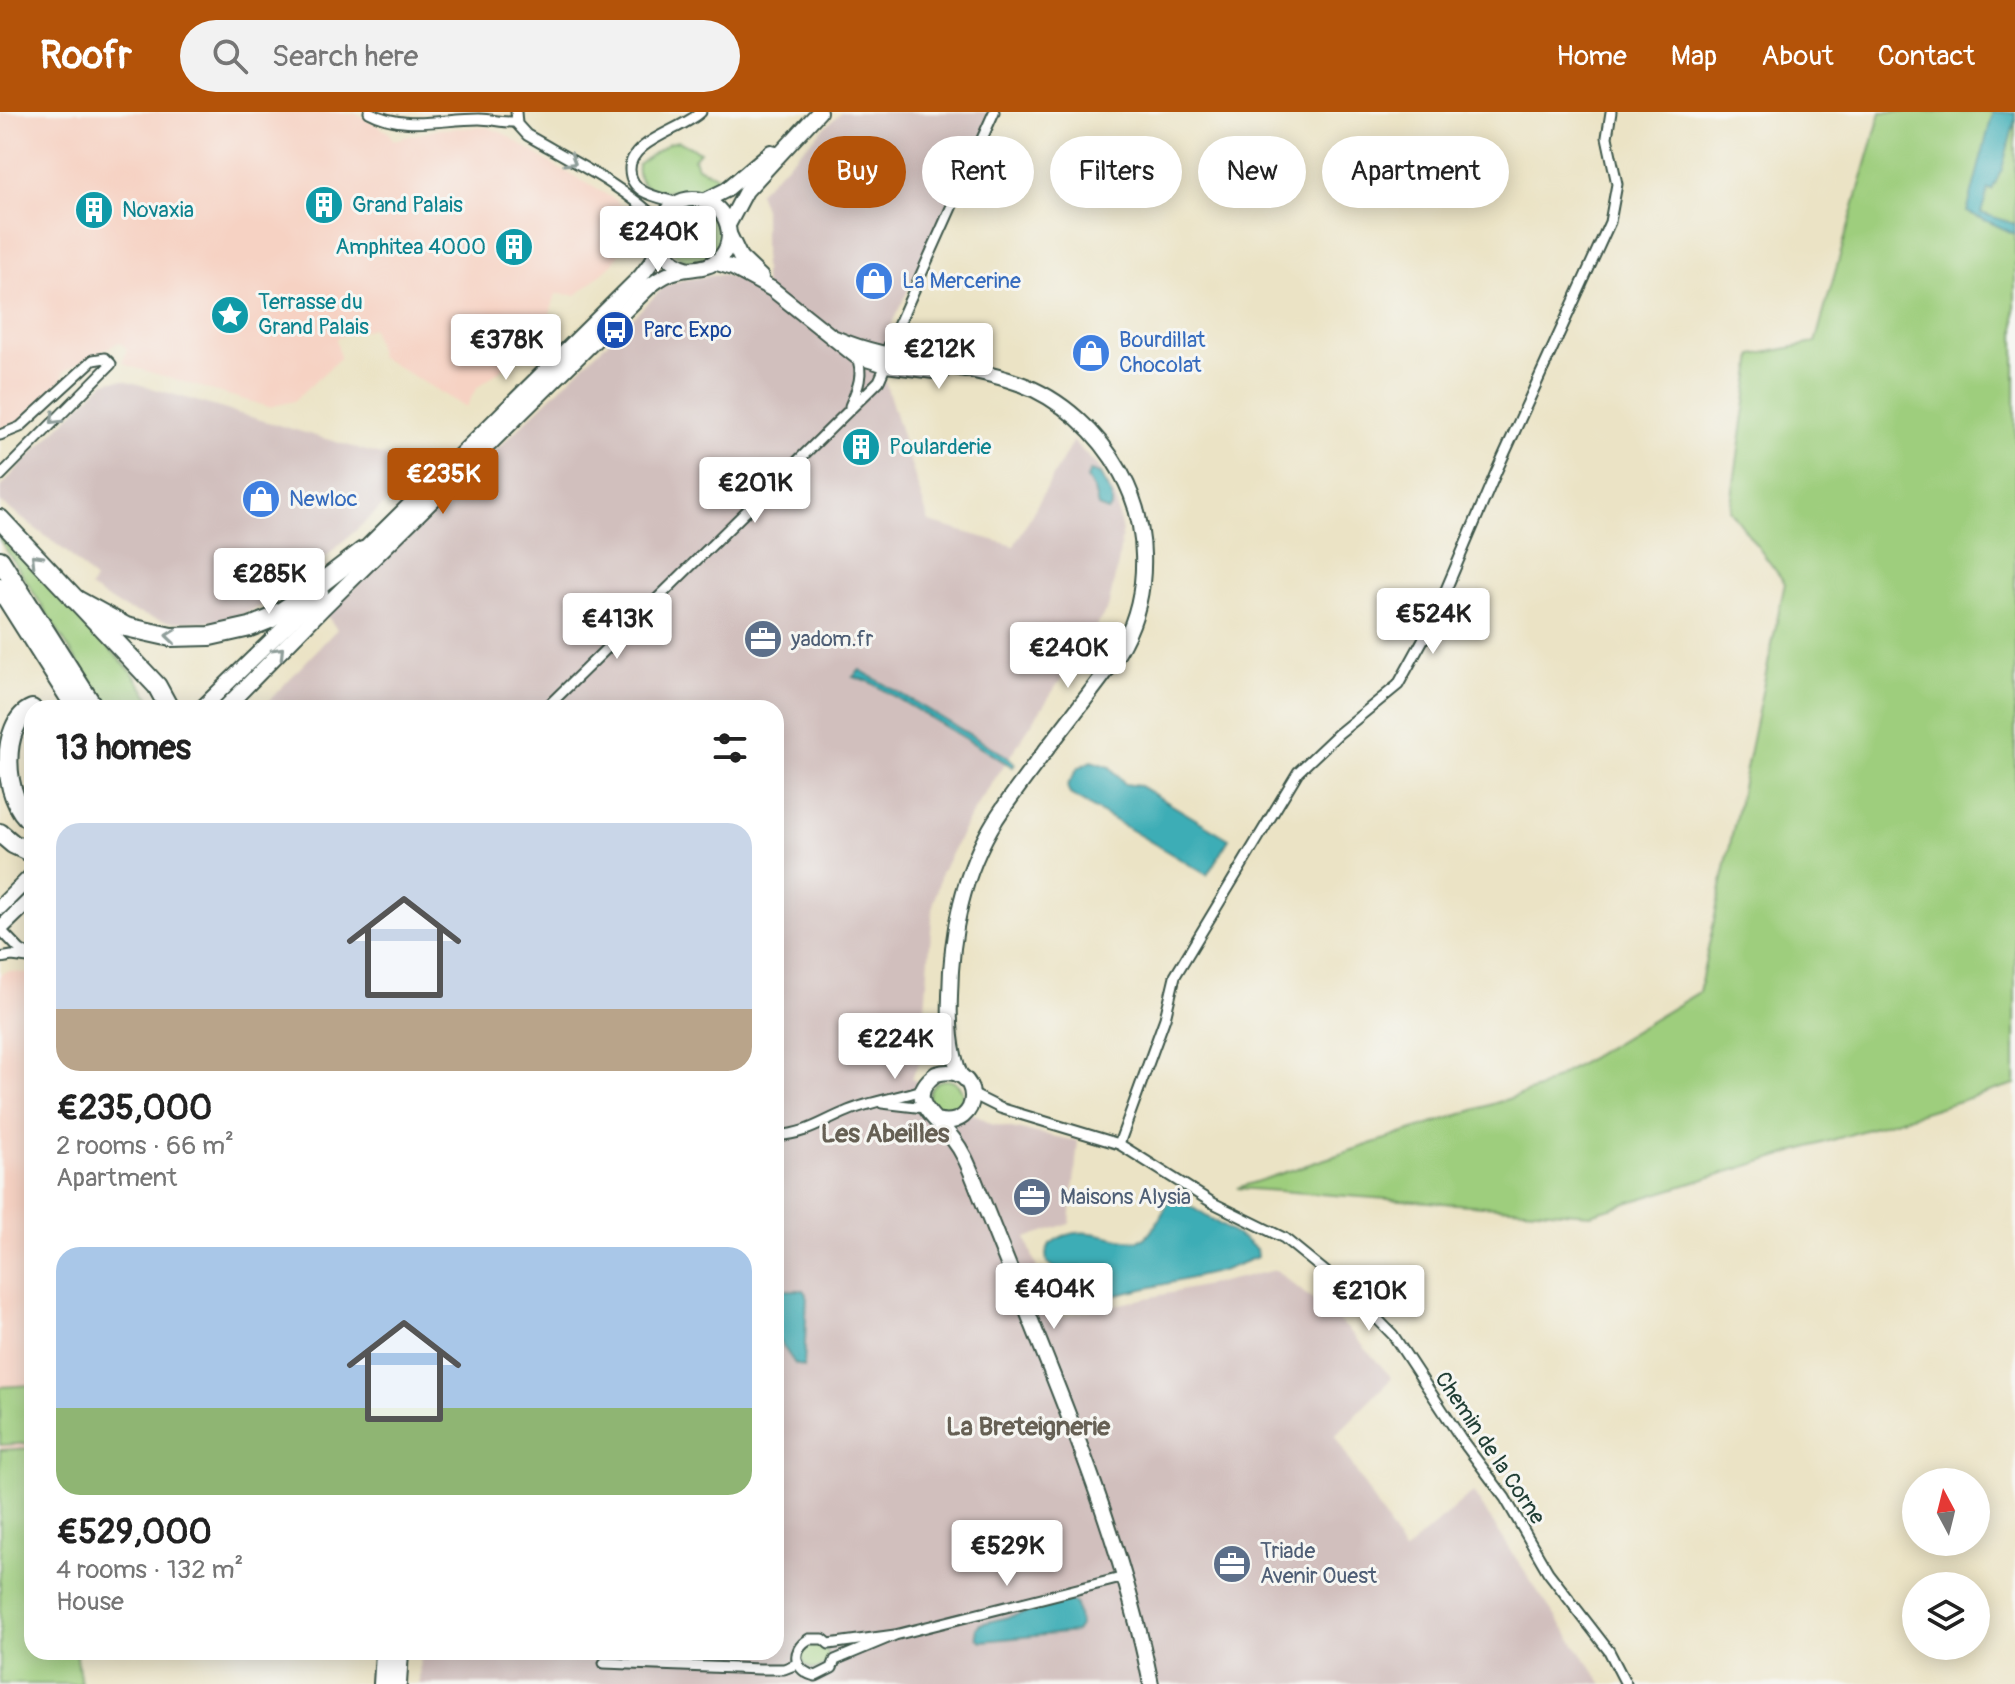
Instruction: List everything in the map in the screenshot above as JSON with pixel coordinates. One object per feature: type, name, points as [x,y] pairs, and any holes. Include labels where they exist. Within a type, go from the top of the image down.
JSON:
[{"type":"highway","points":[[0,519],[157,686],[165,700]]},
{"type":"highway","points":[[73,598],[126,627],[171,637],[210,636],[250,627],[279,614],[363,551]]},
{"type":"highway","points":[[0,560],[89,700]]},
{"type":"highway","points":[[0,588],[71,700]]},
{"type":"highway","points":[[24,713],[7,728],[0,753],[10,797],[24,815]]},
{"type":"highway","points":[[0,833],[24,849]]},
{"type":"highway","points":[[383,1684],[384,1660]]},
{"type":"highway","points":[[397,1684],[398,1660]]},
{"type":"street","points":[[369,112],[388,120],[407,123],[516,117],[527,135],[618,190],[661,223]]},
{"type":"street","points":[[679,203],[639,189],[630,174],[631,162],[641,147],[688,123],[701,112]]},
{"type":"street","points":[[210,700],[363,551],[651,285],[674,271],[702,268],[714,262],[725,250],[728,229],[746,191],[819,112]]},
{"type":"street","points":[[554,700],[872,390],[994,112]]},
{"type":"street","points":[[1119,1144],[1165,1018],[1175,976],[1298,772],[1338,734],[1398,685],[1430,627],[1503,456],[1610,222],[1617,184],[1607,137],[1611,112]]},
{"type":"street","points":[[704,201],[726,190],[797,134]]},
{"type":"street","points":[[233,700],[641,276],[653,260],[660,243],[661,223],[668,211],[679,203],[691,199],[704,201],[719,210],[740,257],[772,289],[856,356],[860,365],[859,383],[849,410]]},
{"type":"street","points":[[660,243],[669,259],[689,269]]},
{"type":"street","points":[[714,262],[733,268],[772,289]]},
{"type":"street","points":[[835,338],[886,359]]},
{"type":"street","points":[[784,1136],[818,1128],[847,1111],[922,1090],[936,1074],[949,1024],[953,934],[969,873],[987,833],[1006,803],[1099,681],[1124,642],[1141,588],[1143,564],[1139,521],[1133,501],[1125,481],[1104,447],[1073,415],[1049,398],[1017,382],[856,356]]},
{"type":"street","points":[[0,435],[20,427],[93,360],[105,358],[111,364],[0,476]]},
{"type":"street","points":[[0,907],[24,883]]},
{"type":"street","points":[[24,906],[0,929],[24,952]]},
{"type":"street","points":[[0,947],[12,956]]},
{"type":"street","points":[[0,958],[24,957]]},
{"type":"street","points":[[949,1024],[954,1059],[960,1075],[970,1086],[964,1154]]},
{"type":"street","points":[[936,1074],[952,1072],[960,1075]]},
{"type":"street","points":[[922,1090],[925,1108],[964,1154],[1092,1479],[1125,1577],[1151,1684]]},
{"type":"street","points":[[879,1103],[925,1108]]},
{"type":"street","points":[[936,1120],[954,1121],[968,1106]]},
{"type":"street","name":"Chemin de la Corne","points":[[968,1106],[1000,1108],[1119,1144],[1213,1203],[1284,1238],[1318,1263],[1393,1335],[1464,1443],[1505,1498],[1548,1572],[1609,1651],[1626,1684]]},
{"type":"street","points":[[829,1644],[895,1635],[1125,1577]]},
{"type":"street","points":[[835,1660],[895,1635]]},
{"type":"street","points":[[816,1638],[829,1644],[835,1660],[832,1668],[816,1676],[807,1674],[797,1664],[796,1653],[802,1643],[816,1638]]},
{"type":"street","points":[[604,1663],[760,1669],[784,1669],[797,1664]]},
{"type":"shaded area","points":[[0,112],[345,112],[346,115],[356,113],[390,133],[393,140],[439,129],[487,127],[505,134],[616,200],[629,216],[630,235],[613,263],[576,295],[556,294],[550,313],[554,328],[476,389],[466,407],[380,357],[372,328],[336,338],[340,358],[294,401],[269,407],[129,366],[123,362],[127,349],[119,342],[64,371],[62,380],[19,421],[0,429]]},
{"type":"shaded area","points":[[841,112],[995,112],[983,136],[922,136],[922,208],[948,208],[893,321],[879,362],[929,522],[1014,546],[1073,441],[1097,466],[1116,499],[1122,533],[1108,608],[969,818],[941,873],[933,906],[921,1060],[911,1078],[991,1124],[1078,1141],[1070,1223],[1026,1238],[1055,1318],[1276,1270],[1347,1328],[1392,1378],[1335,1436],[1404,1552],[1473,1492],[1603,1684],[419,1684],[420,1660],[784,1660],[784,700],[270,700],[337,629],[326,615],[664,287],[681,280],[723,274],[764,293],[764,209],[758,192],[808,144],[808,208],[906,208],[906,136],[816,136]]},
{"type":"shaded area","points":[[124,380],[425,468],[284,595],[238,617],[221,621],[172,622],[152,618],[121,607],[90,588],[95,580],[68,553],[0,502],[0,489],[14,472],[103,383]]},
{"type":"shaded area","points":[[7,971],[24,973],[24,1625],[0,1627],[0,974]]},
{"type":"green space","points":[[1881,112],[2015,112],[2015,1084],[1591,1214],[1237,1188],[1538,1089],[1699,992],[1785,583],[1730,510],[1753,355],[1815,343]]},
{"type":"green space","points":[[678,141],[700,152],[694,159],[697,167],[728,181],[709,190],[664,191],[648,187],[638,175],[638,164],[669,143]]},
{"type":"green space","points":[[694,206],[714,214],[722,234],[714,254],[694,262],[674,254],[666,234],[674,214]]},
{"type":"green space","points":[[0,535],[132,672],[151,700],[102,700],[0,540]]},
{"type":"green space","points":[[946,1080],[958,1085],[963,1097],[958,1109],[946,1114],[934,1109],[929,1097],[934,1085]]},
{"type":"green space","points":[[24,1386],[24,1444],[0,1445],[0,1387]]},
{"type":"green space","points":[[24,1448],[24,1660],[77,1660],[81,1684],[0,1684],[0,1450]]},
{"type":"green space","points":[[815,1643],[824,1647],[828,1656],[824,1665],[815,1669],[806,1665],[802,1656],[806,1647]]},
{"type":"water","points":[[1993,112],[2015,112],[2015,120],[2002,169],[1992,190],[1988,189],[1981,213],[2015,224],[2015,234],[1967,212]]},
{"type":"water","points":[[1090,471],[1100,474],[1112,497],[1112,507],[1108,511],[1098,507],[1087,478]]},
{"type":"water","points":[[860,670],[1015,764],[1013,767],[868,681],[853,677]]},
{"type":"water","points":[[1091,761],[1110,767],[1125,784],[1140,786],[1229,839],[1207,875],[1070,794],[1067,786],[1078,768]]},
{"type":"water","points":[[1175,1197],[1245,1240],[1256,1249],[1257,1257],[1222,1271],[1104,1298],[1092,1293],[1081,1267],[1054,1268],[1047,1263],[1046,1253],[1050,1244],[1064,1236],[1091,1233],[1128,1240],[1146,1237]]},
{"type":"water","points":[[784,1290],[804,1290],[807,1294],[804,1367],[795,1364],[784,1348]]},
{"type":"water","points":[[1072,1601],[1076,1605],[1080,1626],[1076,1632],[982,1641],[977,1638],[976,1628],[980,1624]]},
{"type":"place","name":"Grand Palais","points":[[324,205]]},
{"type":"place","name":"Novaxia","points":[[94,210]]},
{"type":"place","name":"Amphitea 4000","points":[[514,247]]},
{"type":"place","name":"La Mercerine","points":[[874,281]]},
{"type":"place","name":"Terrasse du Grand Palais","points":[[230,315]]},
{"type":"place","name":"Parc Expo","points":[[615,330]]},
{"type":"place","name":"Bourdillat Chocolat","points":[[1091,353]]},
{"type":"place","name":"Poularderie","points":[[861,447]]},
{"type":"place","name":"Newloc","points":[[261,499]]},
{"type":"place","name":"yadom.fr","points":[[763,639]]},
{"type":"place","name":"Maisons Alysia","points":[[1032,1197]]},
{"type":"place","name":"Triade Avenir Ouest","points":[[1232,1564]]},
{"type":"district","name":"Les Abeilles","points":[[885,1134]]},
{"type":"district","name":"La Breteignerie","points":[[1028,1427]]}]
